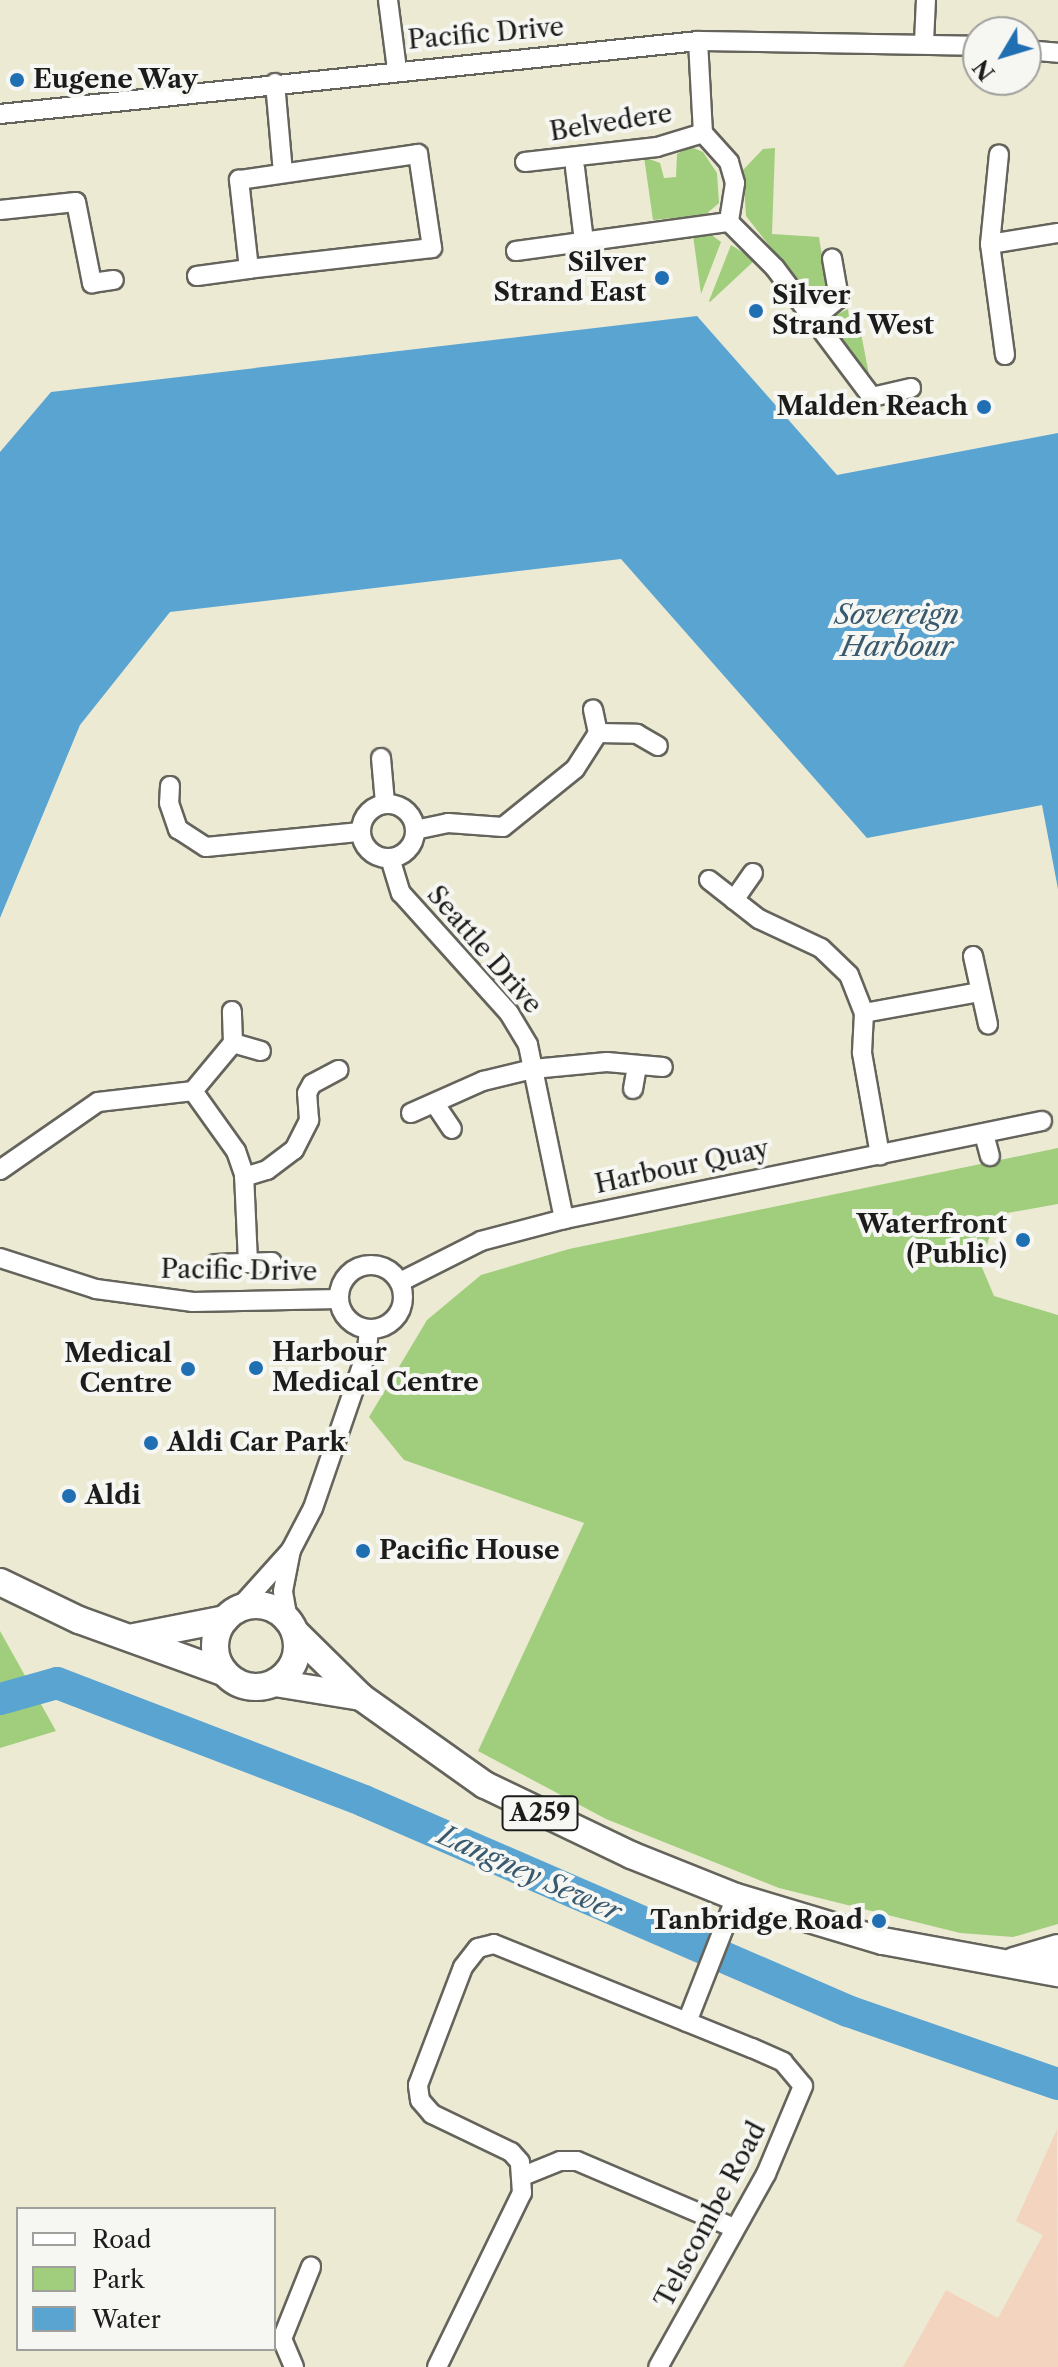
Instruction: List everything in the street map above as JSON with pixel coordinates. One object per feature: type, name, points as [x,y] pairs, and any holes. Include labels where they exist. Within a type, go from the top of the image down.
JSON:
[{"type":"main road","points":[[0,1582],[79,1620],[134,1637],[223,1672],[247,1687],[275,1683],[297,1656],[292,1626],[265,1606],[134,1637]]},
{"type":"main road","points":[[223,1672],[215,1645],[232,1614]]},
{"type":"main road","name":"A259","points":[[292,1626],[361,1697],[485,1785],[631,1855],[736,1897],[883,1941],[1058,1973]]},
{"type":"main road","name":"A259","points":[[275,1683],[361,1697]]},
{"type":"main road","name":"A259","points":[[1010,1962],[1058,1948]]},
{"type":"street","points":[[388,0],[397,69]]},
{"type":"street","points":[[924,42],[926,0]]},
{"type":"street","points":[[698,41],[703,133],[729,162],[735,183],[729,222]]},
{"type":"street","name":"Pacific Drive","points":[[0,114],[397,69],[698,41],[962,45]]},
{"type":"street","points":[[275,83],[283,172]]},
{"type":"street","name":"Belvedere","points":[[525,162],[657,147],[703,133]]},
{"type":"street","points":[[197,276],[432,248],[418,154],[239,180],[249,269]]},
{"type":"street","points":[[999,154],[990,244],[1005,355]]},
{"type":"street","points":[[575,168],[584,241]]},
{"type":"street","points":[[0,210],[76,202],[92,283],[114,280]]},
{"type":"street","points":[[516,251],[729,222]]},
{"type":"street","points":[[729,222],[815,318],[872,397],[911,388]]},
{"type":"street","points":[[990,244],[1058,233]]},
{"type":"street","points":[[815,318],[839,298],[832,259]]},
{"type":"street","points":[[415,830],[448,823],[503,827],[560,784],[598,733],[593,710]]},
{"type":"street","points":[[598,733],[637,734],[658,746]]},
{"type":"street","points":[[381,758],[385,803]]},
{"type":"street","points":[[170,786],[169,803],[178,829],[206,847],[360,832]]},
{"type":"street","points":[[385,803],[405,809],[415,830],[409,849],[390,858],[371,852],[360,832],[367,813],[385,803]]},
{"type":"street","name":"Seattle Drive","points":[[390,858],[401,893],[519,1026],[533,1069],[564,1219]]},
{"type":"street","points":[[734,900],[753,873]]},
{"type":"street","points":[[709,880],[734,900],[831,956],[849,975],[864,1013],[862,1053],[880,1155]]},
{"type":"street","points":[[973,956],[988,1024]]},
{"type":"street","points":[[864,1013],[980,992]]},
{"type":"street","points":[[0,1170],[98,1102],[193,1091],[233,1043],[232,1011]]},
{"type":"street","points":[[233,1043],[261,1051]]},
{"type":"street","points":[[411,1113],[483,1081],[533,1069],[607,1062],[663,1067]]},
{"type":"street","points":[[633,1089],[637,1067]]},
{"type":"street","points":[[244,1177],[267,1170],[294,1150],[309,1120],[312,1084],[338,1070]]},
{"type":"street","points":[[193,1091],[236,1151],[244,1177],[248,1263]]},
{"type":"street","points":[[435,1104],[452,1129]]},
{"type":"street","name":"Harbour Quay","points":[[400,1282],[481,1241],[564,1219],[1042,1121]]},
{"type":"street","points":[[984,1134],[990,1156]]},
{"type":"street","name":"Pacific Drive","points":[[0,1258],[96,1289],[193,1302],[339,1299]]},
{"type":"street","points":[[215,1264],[272,1262]]},
{"type":"street","points":[[368,1265],[386,1268],[400,1282],[404,1293],[398,1315],[380,1328],[369,1329],[348,1320],[339,1299],[350,1273],[368,1265]]},
{"type":"street","points":[[232,1614],[291,1550],[313,1508],[367,1351],[369,1329]]},
{"type":"street","points":[[291,1550],[283,1591],[292,1626]]},
{"type":"street","points":[[437,2367],[522,2193],[523,2176],[511,2152],[432,2114],[420,2100],[420,2070],[463,1967],[478,1948],[494,1944],[687,2022],[736,1897]]},
{"type":"street","name":"Telscombe Road","points":[[658,2367],[766,2174],[803,2086],[783,2062],[687,2022]]},
{"type":"street","points":[[523,2176],[560,2161],[577,2161],[734,2228]]},
{"type":"street","points":[[294,2367],[282,2339],[311,2267]]},
{"type":"shaded area","points":[[1057,2129],[1058,2367],[903,2367],[946,2290],[998,2318],[1043,2235],[1016,2221]]},
{"type":"green space","points":[[691,147],[703,152],[717,173],[719,203],[705,215],[653,220],[644,157],[660,163],[664,178],[676,177],[677,154]]},
{"type":"green space","points":[[775,148],[772,234],[819,237],[828,293],[822,301],[811,299],[746,216],[743,170],[763,149]]},
{"type":"green space","points":[[693,235],[713,236],[721,242],[701,294]]},
{"type":"green space","points":[[731,245],[755,260],[710,302],[709,301]]},
{"type":"green space","points":[[848,309],[850,325],[859,323],[871,385],[833,328],[836,315]]},
{"type":"green space","points":[[1058,1148],[1058,1204],[996,1215],[981,1265],[994,1296],[1058,1315],[1058,1924],[1013,1937],[960,1933],[779,1888],[606,1819],[478,1751],[584,1523],[404,1460],[369,1417],[427,1320],[481,1275],[569,1249]]},
{"type":"green space","points":[[0,1631],[56,1731],[0,1748]]},
{"type":"water","name":"Sovereign Harbour","points":[[697,316],[837,475],[1058,433],[1058,889],[1042,805],[867,838],[621,559],[170,612],[80,725],[0,918],[0,452],[51,392]]},
{"type":"waterway","name":"Langney Sewer","points":[[0,1699],[57,1683],[364,1801],[848,2011],[1058,2084]]},
{"type":"place","name":"Eugene Way","points":[[17,80]]},
{"type":"place","name":"Silver Strand East","points":[[662,278]]},
{"type":"place","name":"Silver Strand West","points":[[756,311]]},
{"type":"place","name":"Malden Reach","points":[[984,407]]},
{"type":"place","name":"Waterfront (Public)","points":[[1023,1240]]},
{"type":"place","name":"Harbour Medical Centre","points":[[256,1368]]},
{"type":"place","name":"Medical Centre","points":[[188,1369]]},
{"type":"place","name":"Aldi Car Park","points":[[151,1443]]},
{"type":"place","name":"Aldi","points":[[69,1496]]},
{"type":"place","name":"Pacific House","points":[[363,1551]]},
{"type":"place","name":"Tanbridge Road","points":[[879,1921]]}]
